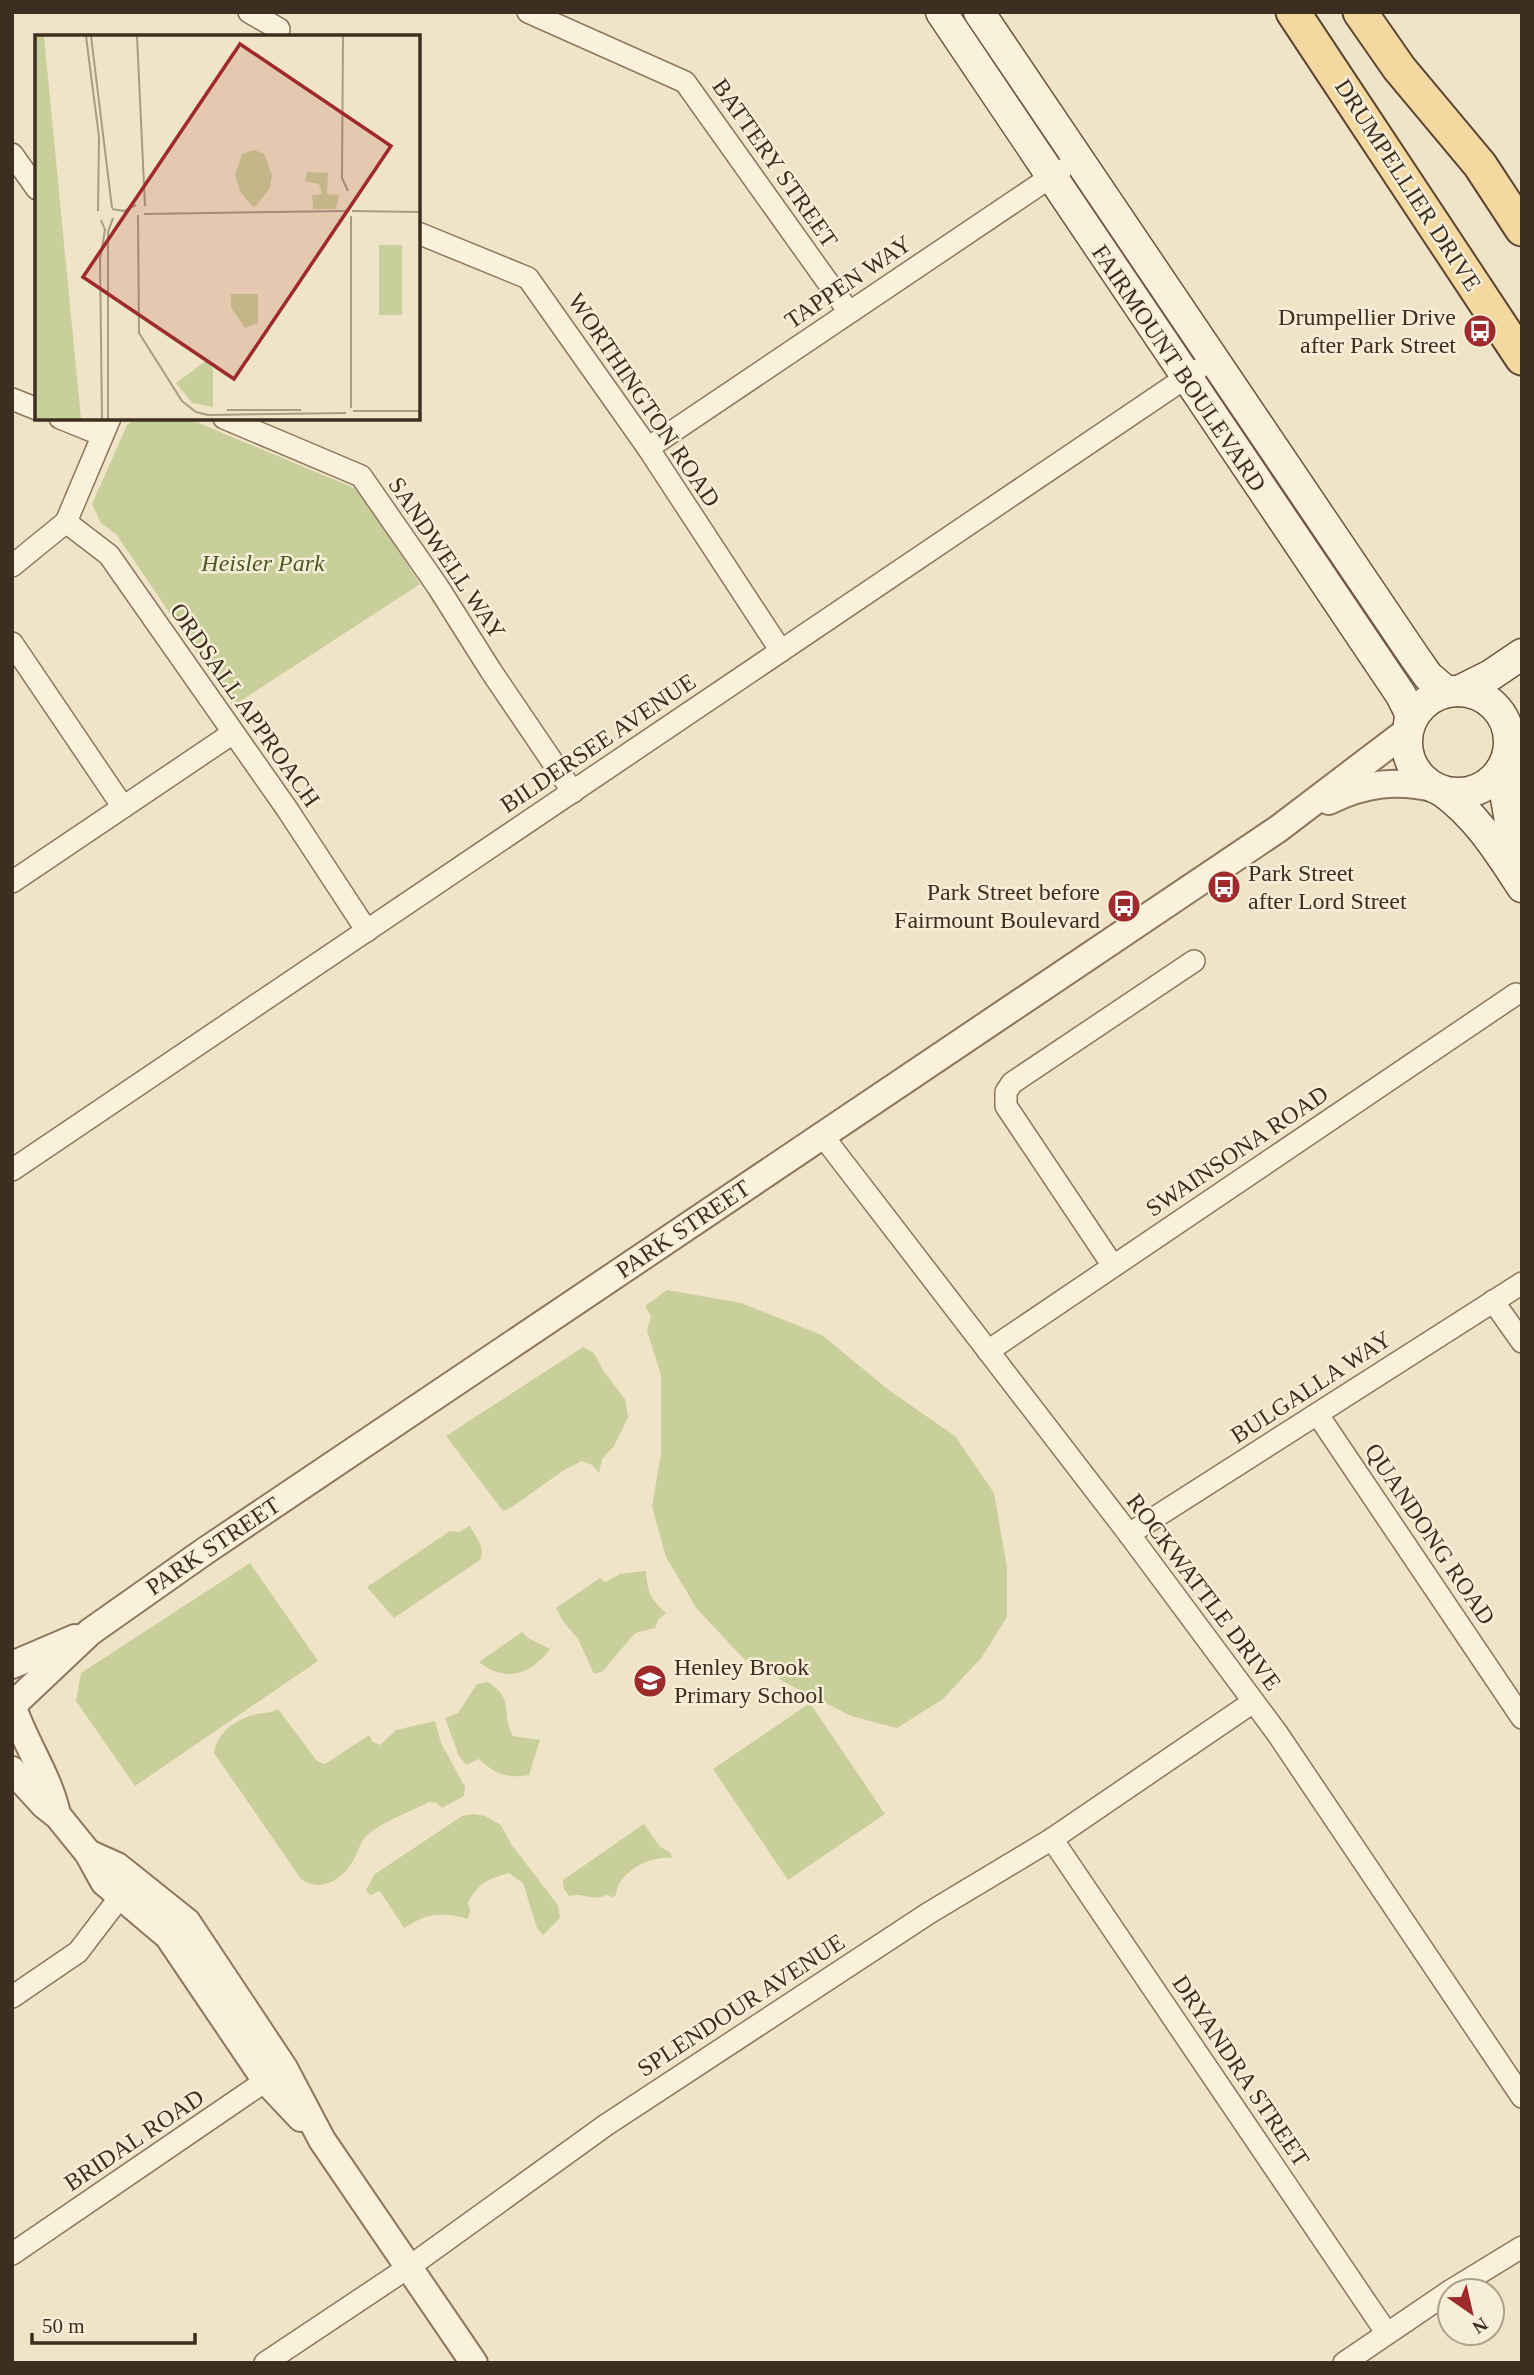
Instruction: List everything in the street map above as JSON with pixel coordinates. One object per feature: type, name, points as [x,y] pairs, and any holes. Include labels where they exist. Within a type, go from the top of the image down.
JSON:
[{"type":"main road","name":"FAIRMOUNT BOULEVARD","points":[[941,12],[1401,695],[1410,713],[1408,728]]},
{"type":"main road","name":"FAIRMOUNT BOULEVARD","points":[[979,12],[1414,656],[1428,676],[1453,692]]},
{"type":"main road","name":"DRUMPELLIER DRIVE","points":[[1293,12],[1522,358]]},
{"type":"main road","points":[[1360,12],[1399,68],[1480,165],[1522,229]]},
{"type":"main road","points":[[1522,654],[1491,675],[1426,702],[1414,715],[1408,728],[1406,748],[1411,765],[1422,779],[1456,801],[1492,842],[1522,887]]},
{"type":"main road","points":[[1453,692],[1476,694],[1495,707],[1507,727],[1505,792],[1511,836],[1522,880]]},
{"type":"main road","points":[[1439,790],[1465,793],[1482,787],[1496,776],[1507,756],[1522,714]]},
{"type":"street","points":[[249,12],[280,26]]},
{"type":"street","name":"BATTERY STREET","points":[[528,12],[685,82],[849,312]]},
{"type":"street","points":[[12,154],[35,186]]},
{"type":"street","name":"TAPPEN WAY","points":[[648,448],[1077,159]]},
{"type":"street","name":"WORTHINGTON ROAD","points":[[420,234],[528,278],[648,448],[781,651]]},
{"type":"street","name":"BILDERSEE AVENUE","points":[[12,1170],[1213,360]]},
{"type":"street","points":[[12,399],[35,408]]},
{"type":"street","points":[[12,566],[66,523],[106,427],[70,420]]},
{"type":"street","name":"SANDWELL WAY","points":[[229,420],[361,477],[438,587],[573,792]]},
{"type":"street","name":"ORDSALL APPROACH","points":[[66,523],[109,555],[286,809],[367,931]]},
{"type":"street","points":[[12,643],[123,807]]},
{"type":"street","name":"PARK STREET","points":[[14,1703],[90,1632],[205,1551],[1278,829],[1408,728]]},
{"type":"street","points":[[12,882],[233,733]]},
{"type":"street","name":"PARK STREET","points":[[1278,829],[1332,800],[1367,786],[1404,783],[1439,790]]},
{"type":"street","points":[[1113,1266],[1006,1106],[1006,1092],[1012,1083],[1194,961]]},
{"type":"street","name":"SWAINSONA ROAD","points":[[988,1351],[1516,994]]},
{"type":"street","name":"ROCKWATTLE DRIVE","points":[[822,1135],[1129,1534],[1277,1733],[1522,2097]]},
{"type":"street","name":"BULGALLA WAY","points":[[1129,1534],[1522,1283]]},
{"type":"street","points":[[1493,1301],[1522,1342]]},
{"type":"street","name":"QUANDONG ROAD","points":[[1318,1415],[1522,1718]]},
{"type":"street","name":"PARK STREET","points":[[12,1665],[90,1632]]},
{"type":"street","name":"SPLENDOUR AVENUE","points":[[265,2363],[409,2267],[606,2124],[929,1913],[1052,1839],[1253,1702]]},
{"type":"street","points":[[14,1703],[26,1742],[51,1790],[58,1816]]},
{"type":"street","points":[[12,1770],[44,1805],[58,1816],[88,1853],[104,1882],[168,1936],[322,2140],[474,2363]]},
{"type":"street","name":"DRYANDRA STREET","points":[[1052,1839],[1386,2332]]},
{"type":"street","points":[[88,1853],[117,1866],[187,1922],[275,2075]]},
{"type":"street","points":[[12,1997],[78,1952],[120,1898]]},
{"type":"street","name":"BRIDAL ROAD","points":[[12,2254],[275,2075]]},
{"type":"street","points":[[1473,2277],[1522,2247]]},
{"type":"street","points":[[1344,2363],[1436,2300]]},
{"type":"green space","name":"Heisler Park","points":[[134,420],[192,420],[359,490],[420,584],[233,706],[116,534],[101,523],[92,504],[127,425]]},
{"type":"green space","points":[[667,1290],[741,1303],[822,1335],[890,1391],[955,1436],[994,1493],[1007,1567],[1007,1617],[982,1657],[943,1699],[897,1728],[851,1716],[743,1658],[697,1609],[666,1557],[652,1507],[661,1453],[661,1375],[647,1331],[651,1316],[645,1306]]},
{"type":"green space","points":[[583,1347],[594,1353],[604,1372],[625,1399],[628,1417],[614,1446],[602,1459],[599,1473],[592,1465],[582,1461],[503,1511],[446,1436]]},
{"type":"green space","points":[[470,1526],[481,1547],[480,1560],[394,1618],[367,1587],[450,1531],[459,1532]]},
{"type":"green space","points":[[250,1563],[318,1661],[135,1786],[76,1701],[81,1673]]},
{"type":"green space","points":[[646,1571],[651,1595],[666,1613],[658,1620],[655,1628],[635,1633],[603,1671],[594,1674],[578,1639],[556,1608],[600,1578],[605,1582],[620,1574]]},
{"type":"green space","points":[[522,1632],[550,1649],[535,1665],[508,1674],[489,1669],[479,1662]]},
{"type":"green space","points":[[488,1682],[505,1701],[509,1728],[513,1736],[540,1740],[529,1775],[502,1774],[479,1759],[466,1765],[459,1756],[445,1718],[458,1713],[477,1684]]},
{"type":"green space","points":[[810,1703],[885,1814],[788,1880],[713,1769]]},
{"type":"green space","points":[[278,1709],[317,1761],[325,1764],[369,1735],[373,1742],[380,1745],[396,1730],[435,1721],[441,1743],[465,1787],[464,1796],[442,1808],[437,1803],[429,1802],[385,1823],[364,1839],[354,1860],[341,1876],[322,1885],[308,1883],[301,1879],[214,1753],[223,1733],[235,1723],[249,1716]]},
{"type":"green space","points":[[462,1816],[485,1816],[501,1825],[511,1844],[558,1905],[560,1918],[543,1935],[537,1928],[523,1883],[509,1873],[490,1880],[475,1891],[468,1903],[468,1919],[435,1915],[420,1919],[404,1928],[380,1891],[370,1895],[366,1890],[375,1874]]},
{"type":"green space","points":[[644,1824],[660,1847],[670,1852],[672,1858],[655,1859],[636,1867],[622,1879],[616,1895],[612,1897],[569,1896],[564,1889],[563,1880]]},
{"type":"place","name":"Drumpellier Drive after Park Street","points":[[1480,331]]},
{"type":"place","name":"Park Street after Lord Street","points":[[1224,887]]},
{"type":"place","name":"Park Street before Fairmount Boulevard","points":[[1124,906]]},
{"type":"place","name":"Henley Brook Primary School","points":[[650,1681]]}]
